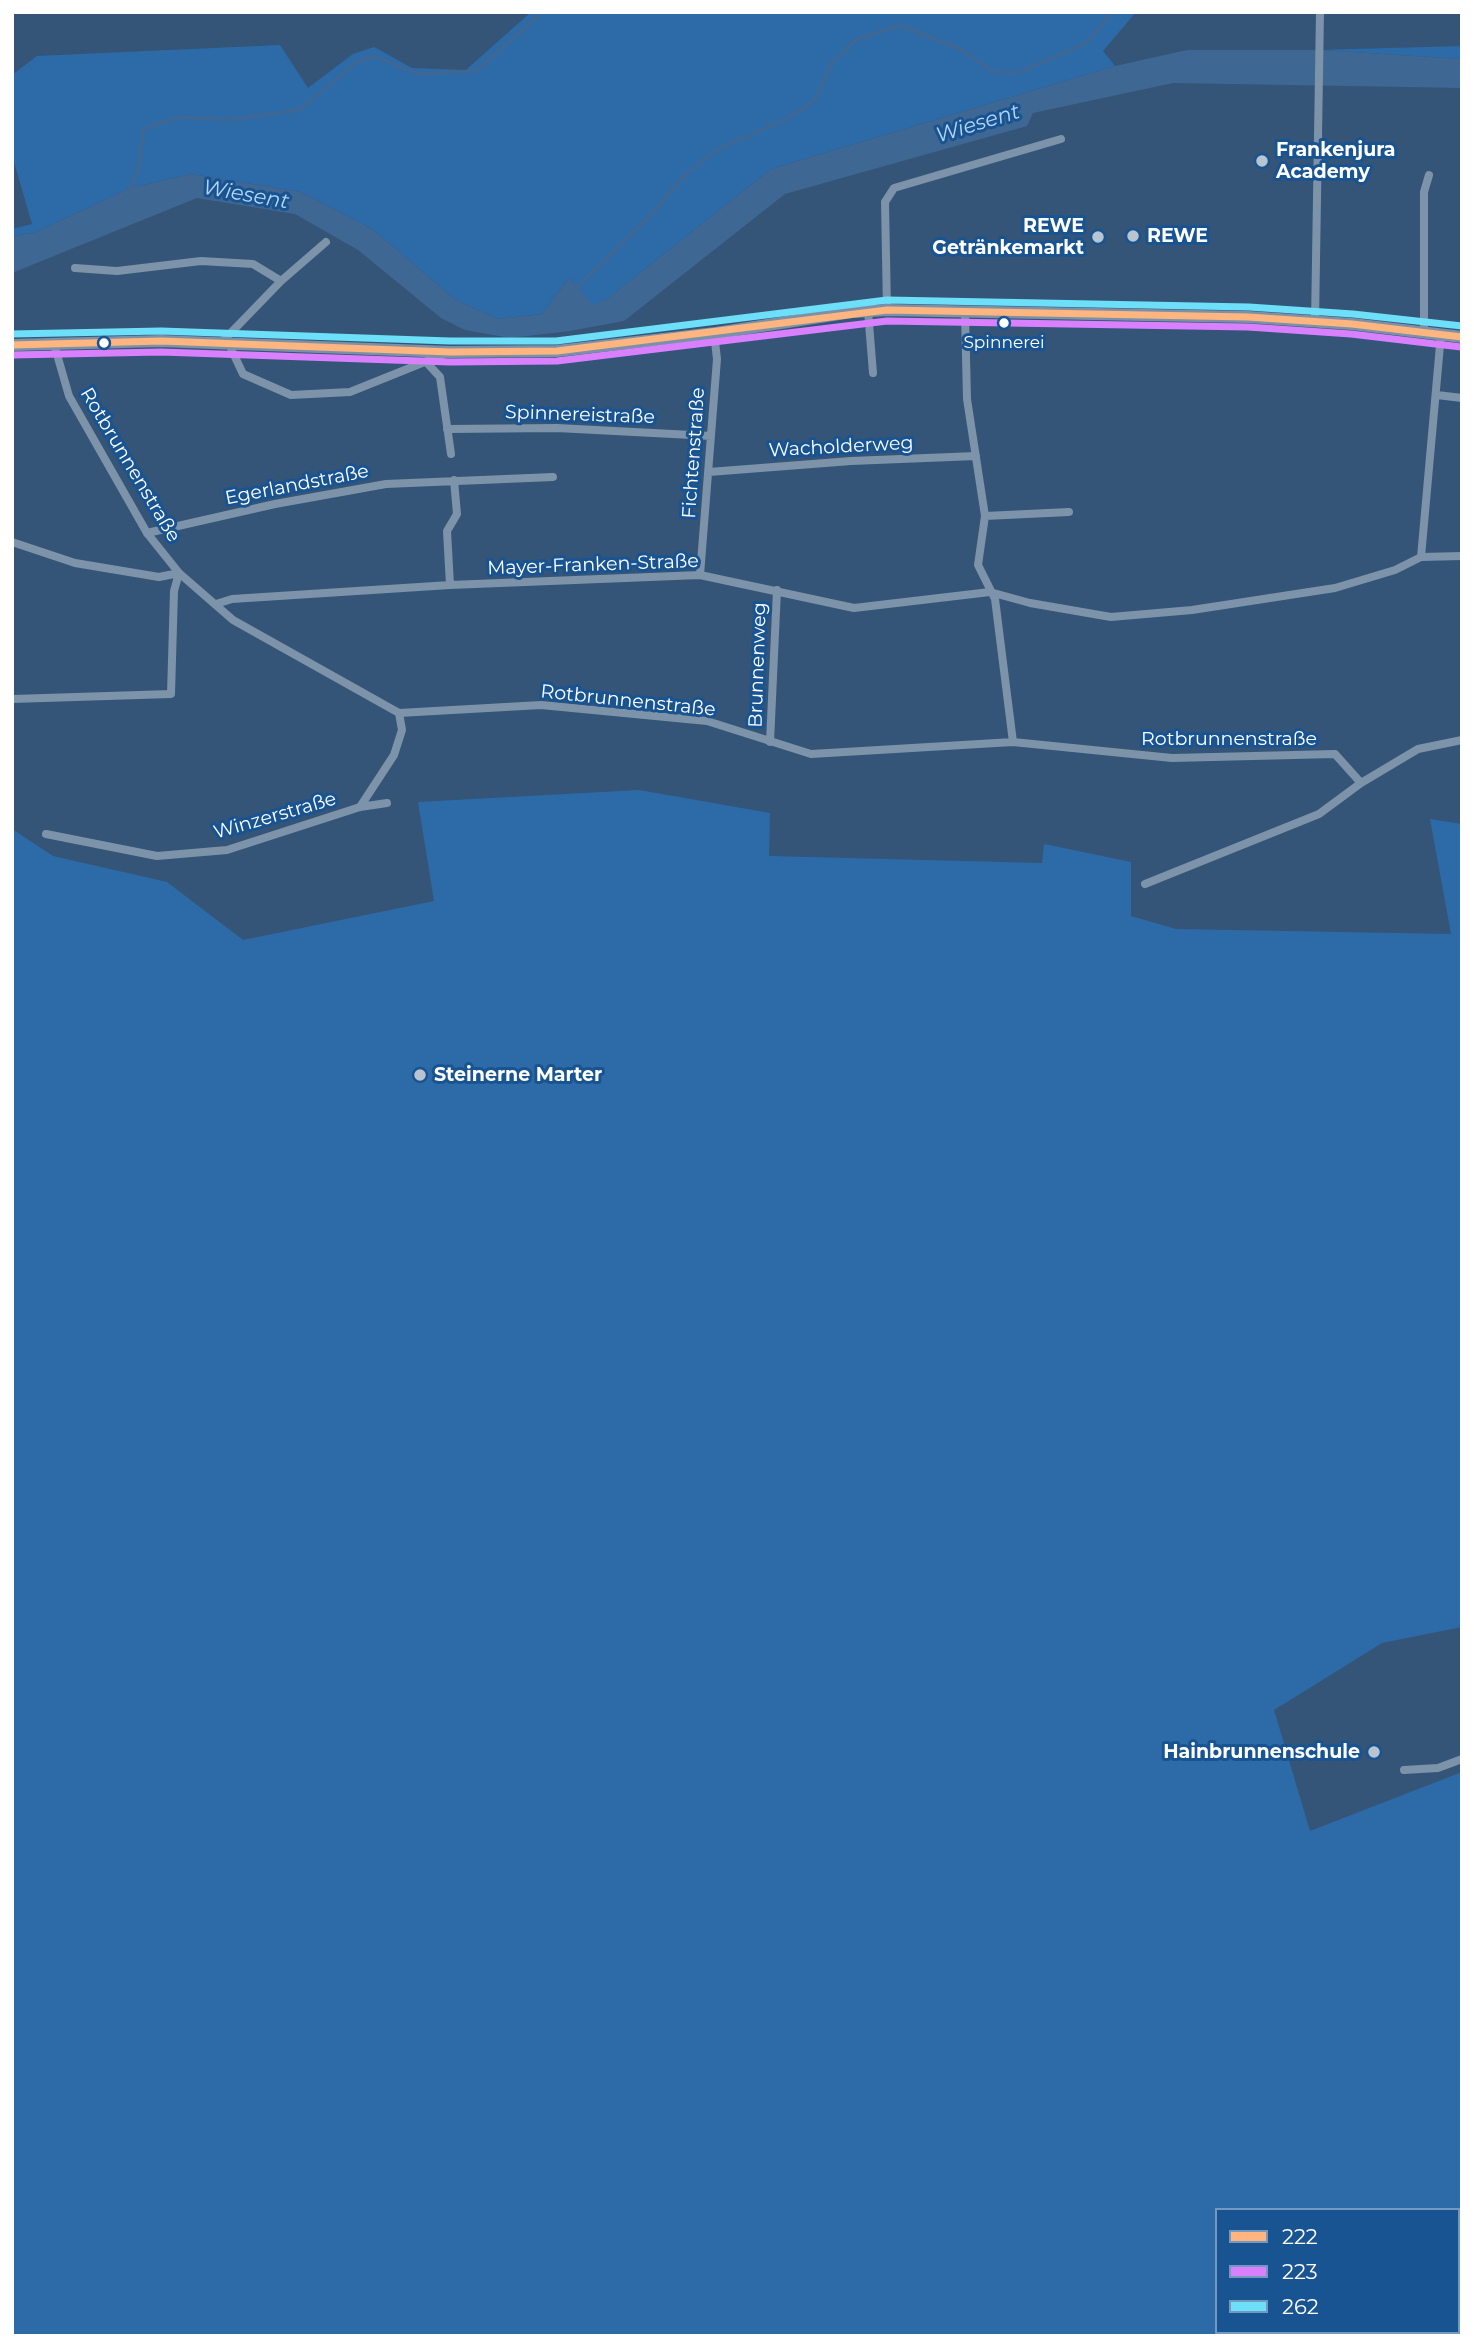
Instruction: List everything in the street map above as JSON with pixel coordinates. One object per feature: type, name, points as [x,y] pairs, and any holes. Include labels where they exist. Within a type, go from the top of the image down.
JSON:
[{"type":"main road","points":[[12,345],[225,343],[450,352],[558,351],[887,310],[1195,316],[1315,322],[1462,337]]},
{"type":"street","points":[[1315,322],[1320,12]]},
{"type":"street","points":[[887,310],[885,202],[894,188],[1061,139]]},
{"type":"street","points":[[1424,332],[1424,192],[1429,175]]},
{"type":"street","points":[[326,242],[281,281],[225,343],[243,374],[291,395],[350,392],[450,352]]},
{"type":"street","points":[[75,268],[117,271],[214,262],[253,264],[281,281]]},
{"type":"street","points":[[868,311],[873,373]]},
{"type":"street","points":[[965,313],[967,399],[985,516],[978,565],[995,599],[1013,742]]},
{"type":"street","name":"Fichtenstraße","points":[[700,575],[712,436],[716,359],[714,333]]},
{"type":"street","points":[[1421,557],[1441,334]]},
{"type":"street","name":"Rotbrunnenstraße","points":[[54,344],[69,396],[147,533],[179,573],[233,620],[399,713],[541,705],[707,721],[811,754],[1013,742],[1172,758],[1335,754],[1361,783]]},
{"type":"street","points":[[428,363],[440,377],[451,454]]},
{"type":"street","points":[[1437,395],[1462,398]]},
{"type":"street","name":"Spinnereistraße","points":[[447,429],[557,428],[712,436]]},
{"type":"street","name":"Wacholderweg","points":[[709,472],[851,461],[976,456]]},
{"type":"street","name":"Egerlandstraße","points":[[147,533],[275,504],[386,484],[553,477]]},
{"type":"street","points":[[450,585],[447,531],[457,514],[454,480]]},
{"type":"street","points":[[985,516],[1069,512]]},
{"type":"street","points":[[12,542],[75,563],[159,577],[179,573],[174,591],[171,694],[12,699]]},
{"type":"street","name":"Mayer-Franken-Straße","points":[[216,604],[232,599],[450,585],[700,575],[854,608],[990,592],[1030,603],[1111,617],[1192,610],[1335,588],[1395,570],[1421,557],[1462,556]]},
{"type":"street","name":"Brunnenweg","points":[[770,742],[777,590]]},
{"type":"street","points":[[360,807],[394,755],[402,730],[399,713]]},
{"type":"street","points":[[1145,884],[1319,814],[1361,783],[1418,749],[1462,740]]},
{"type":"street","name":"Winzerstraße","points":[[46,834],[157,856],[227,850],[360,807],[387,803]]},
{"type":"street","points":[[1404,1770],[1438,1768],[1462,1759]]},
{"type":"shaded area","points":[[531,12],[1136,12],[1103,51],[1115,66],[771,169],[607,299],[593,306],[569,278],[542,314],[498,319],[456,300],[372,229],[301,192],[191,174],[130,188],[34,233],[12,236],[12,229],[32,224],[12,155],[12,75],[37,56],[280,45],[308,88],[353,54],[374,47],[412,68],[466,70]]},
{"type":"shaded area","points":[[1462,46],[1462,59],[1319,50]]},
{"type":"shaded area","points":[[639,790],[770,813],[769,856],[1042,863],[1044,844],[1131,862],[1131,916],[1176,929],[1451,934],[1430,819],[1462,824],[1462,1627],[1382,1643],[1274,1710],[1310,1831],[1462,1772],[1462,2336],[12,2336],[12,829],[53,856],[167,882],[243,940],[434,901],[418,802]]},
{"type":"water","points":[[1187,50],[1319,50],[1462,59],[1462,88],[1173,83],[1033,113],[1027,126],[785,194],[624,321],[570,331],[510,338],[465,330],[441,318],[358,250],[295,214],[197,198],[12,273],[12,236],[34,233],[130,188],[191,174],[301,192],[372,229],[456,300],[498,319],[542,314],[569,278],[593,305],[607,299],[771,169],[1115,66]]},
{"type":"waterway","points":[[130,189],[139,167],[143,129],[180,117],[228,120],[299,110],[358,61],[374,56],[418,74],[476,71],[543,12]]},
{"type":"waterway","name":"Wiesent","points":[[576,288],[648,218],[687,173],[716,150],[786,119],[815,100],[831,64],[858,38],[901,26],[958,48],[992,71],[1018,73],[1088,42],[1112,12]]},
{"type":"transit line","name":"262","points":[[12,334],[161,331],[450,341],[556,341],[887,300],[1249,307],[1353,314],[1462,326]]},
{"type":"transit line","name":"222","points":[[12,345],[161,341],[450,352],[557,351],[887,310],[1248,317],[1352,324],[1462,337]]},
{"type":"transit line","name":"223","points":[[12,355],[161,352],[450,362],[557,361],[887,321],[1248,327],[1351,334],[1461,347]]},
{"type":"place","name":"Frankenjura Academy","points":[[1262,161]]},
{"type":"place","name":"REWE","points":[[1133,236]]},
{"type":"place","name":"REWE Getränkemarkt","points":[[1098,237]]},
{"type":"place","name":"Spinnerei","points":[[1004,323]]},
{"type":"place","name":"Steinerne Marter","points":[[420,1075]]},
{"type":"place","name":"Hainbrunnenschule","points":[[1374,1752]]}]
